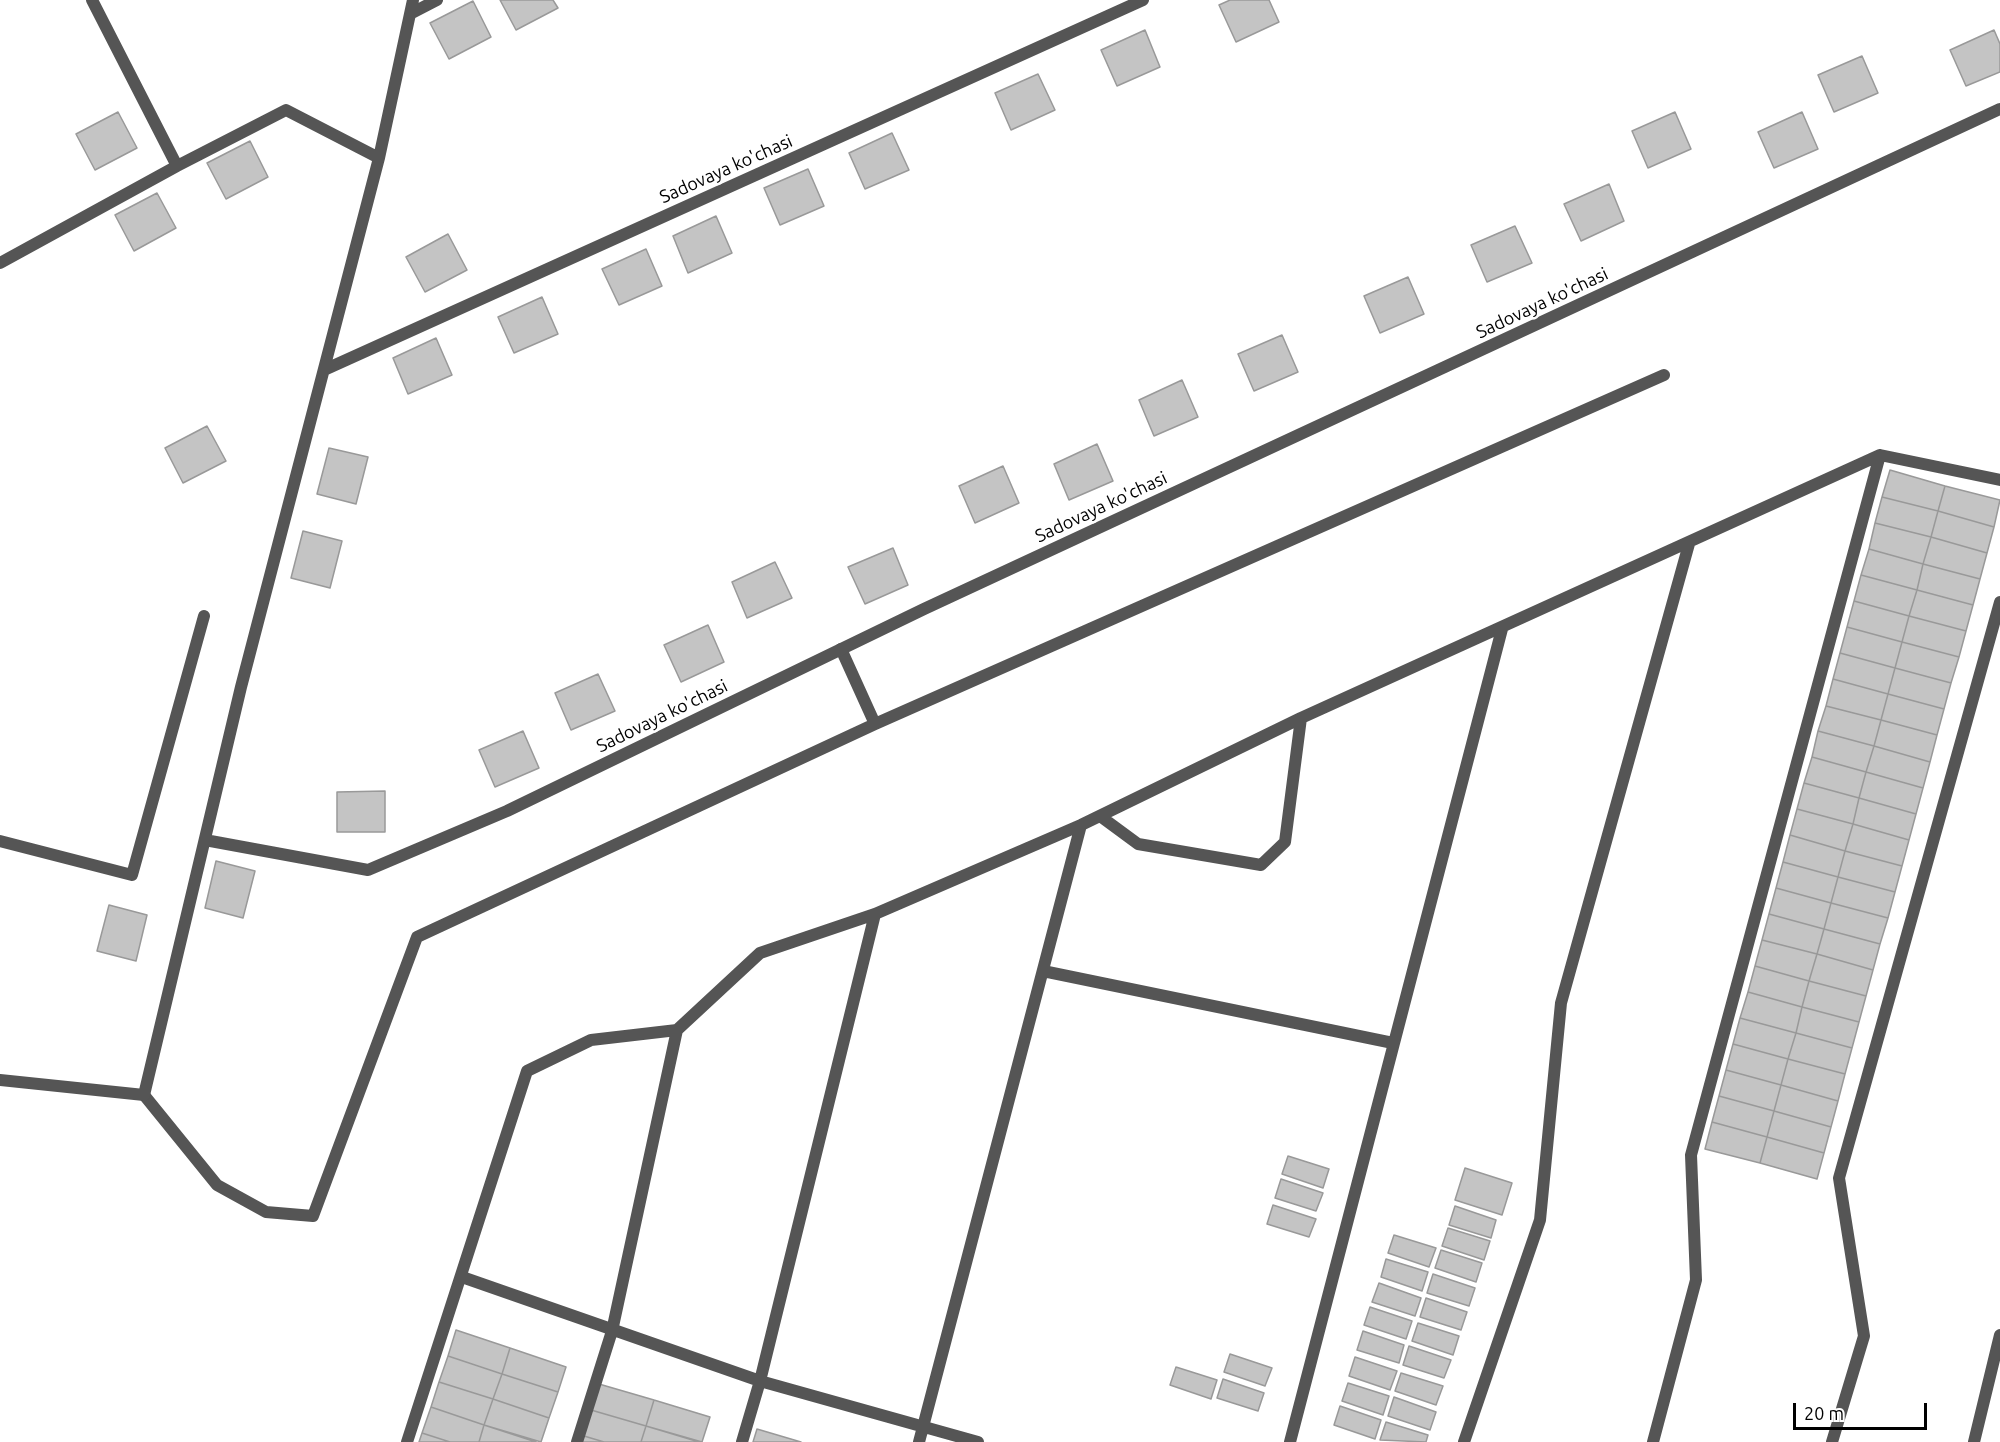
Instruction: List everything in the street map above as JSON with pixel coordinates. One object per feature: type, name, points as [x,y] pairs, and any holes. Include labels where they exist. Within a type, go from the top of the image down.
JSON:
[{"type":"street","points":[[92,0],[177,166]]},
{"type":"street","points":[[144,1095],[241,687],[379,158],[413,0]]},
{"type":"street","points":[[410,14],[437,0]]},
{"type":"street","name":"Sadovaya ko'chasi","points":[[324,370],[1143,0]]},
{"type":"street","name":"Sadovaya ko'chasi","points":[[205,840],[368,870],[507,811],[841,649],[2000,109]]},
{"type":"street","points":[[0,263],[177,166],[286,110],[379,158]]},
{"type":"street","points":[[0,1080],[144,1095],[217,1185],[266,1212],[313,1216],[417,938],[874,724],[1664,375]]},
{"type":"street","points":[[577,1442],[612,1331],[677,1030],[760,953],[875,914],[1081,825],[1301,718],[1502,629],[1880,455],[2000,480]]},
{"type":"street","points":[[1653,1442],[1696,1280],[1691,1155],[1880,455]]},
{"type":"street","points":[[1464,1442],[1540,1220],[1562,1003],[1689,544]]},
{"type":"street","points":[[1832,1442],[1864,1336],[1839,1178],[2000,603]]},
{"type":"street","points":[[0,841],[132,875],[204,616]]},
{"type":"street","points":[[1290,1442],[1502,629]]},
{"type":"street","points":[[841,649],[874,724]]},
{"type":"street","points":[[1100,816],[1138,844],[1261,865],[1285,842],[1301,718]]},
{"type":"street","points":[[919,1442],[1081,825]]},
{"type":"street","points":[[742,1442],[760,1381],[875,914]]},
{"type":"street","points":[[1043,970],[1393,1044]]},
{"type":"street","points":[[407,1442],[462,1277],[526,1071],[591,1040],[677,1030]]},
{"type":"street","points":[[462,1277],[760,1381],[978,1442]]},
{"type":"street","points":[[1974,1442],[2000,1335]]},
{"type":"building","points":[[500,0],[553,0],[558,8],[516,30]]},
{"type":"building","points":[[1230,0],[1269,0],[1279,22],[1236,42],[1219,5]]},
{"type":"building","points":[[473,1],[491,37],[449,59],[430,23]]},
{"type":"building","points":[[1145,30],[1160,67],[1117,86],[1101,50]]},
{"type":"building","points":[[1994,30],[2000,44],[2000,72],[1966,86],[1950,50]]},
{"type":"building","points":[[1862,56],[1878,93],[1834,112],[1818,75]]},
{"type":"building","points":[[1038,74],[1055,110],[1011,130],[995,93]]},
{"type":"building","points":[[118,112],[137,148],[95,170],[76,134]]},
{"type":"building","points":[[1675,112],[1691,149],[1648,168],[1632,131]]},
{"type":"building","points":[[1802,112],[1818,149],[1774,168],[1758,132]]},
{"type":"building","points":[[892,133],[909,170],[865,189],[849,153]]},
{"type":"building","points":[[250,141],[268,177],[226,199],[207,163]]},
{"type":"building","points":[[808,169],[824,206],[780,225],[764,188]]},
{"type":"building","points":[[1609,184],[1624,221],[1581,241],[1564,204]]},
{"type":"building","points":[[157,193],[176,228],[134,251],[115,215]]},
{"type":"building","points":[[716,216],[732,253],[688,273],[673,236]]},
{"type":"building","points":[[1515,226],[1532,263],[1487,282],[1471,245]]},
{"type":"building","points":[[448,234],[467,270],[425,292],[406,257]]},
{"type":"building","points":[[646,249],[662,286],[619,305],[602,269]]},
{"type":"building","points":[[1408,277],[1424,314],[1380,333],[1364,296]]},
{"type":"building","points":[[542,297],[558,334],[514,353],[498,317]]},
{"type":"building","points":[[1282,335],[1298,372],[1254,391],[1238,354]]},
{"type":"building","points":[[436,338],[452,375],[408,394],[393,358]]},
{"type":"building","points":[[1182,380],[1198,417],[1154,436],[1139,400]]},
{"type":"building","points":[[207,426],[226,461],[183,483],[165,448]]},
{"type":"building","points":[[1097,444],[1113,481],[1069,500],[1054,464]]},
{"type":"building","points":[[329,448],[368,457],[356,504],[317,494]]},
{"type":"building","points":[[1003,466],[1019,503],[975,523],[959,486]]},
{"type":"building","points":[[1890,470],[1945,486],[1938,511],[1882,497]]},
{"type":"building","points":[[1945,486],[2000,500],[1994,527],[1938,511]]},
{"type":"building","points":[[1882,497],[1938,511],[1931,537],[1875,523]]},
{"type":"building","points":[[1938,511],[1994,527],[1987,553],[1931,537]]},
{"type":"building","points":[[1875,523],[1931,537],[1923,564],[1869,549]]},
{"type":"building","points":[[303,531],[342,541],[330,588],[291,578]]},
{"type":"building","points":[[1931,537],[1987,553],[1980,579],[1923,564]]},
{"type":"building","points":[[893,548],[908,585],[865,604],[848,567]]},
{"type":"building","points":[[1869,549],[1923,564],[1917,590],[1861,575]]},
{"type":"building","points":[[775,562],[792,598],[747,618],[732,582]]},
{"type":"building","points":[[1923,564],[1980,579],[1973,605],[1917,590]]},
{"type":"building","points":[[1861,575],[1917,590],[1909,616],[1854,601]]},
{"type":"building","points":[[1917,590],[1973,605],[1966,631],[1909,616]]},
{"type":"building","points":[[1854,601],[1909,616],[1902,642],[1847,627]]},
{"type":"building","points":[[1909,616],[1966,631],[1959,657],[1902,642]]},
{"type":"building","points":[[708,625],[724,662],[681,682],[664,645]]},
{"type":"building","points":[[1847,627],[1902,642],[1895,668],[1840,653]]},
{"type":"building","points":[[1902,642],[1959,657],[1951,683],[1895,668]]},
{"type":"building","points":[[1840,653],[1895,668],[1888,694],[1833,679]]},
{"type":"building","points":[[1895,668],[1951,683],[1944,709],[1888,694]]},
{"type":"building","points":[[598,674],[615,711],[571,730],[555,693]]},
{"type":"building","points":[[1833,679],[1888,694],[1881,720],[1826,706]]},
{"type":"building","points":[[1888,694],[1944,709],[1937,735],[1881,720]]},
{"type":"building","points":[[1826,706],[1881,720],[1874,746],[1818,731]]},
{"type":"building","points":[[1881,720],[1937,735],[1930,762],[1874,746]]},
{"type":"building","points":[[523,731],[539,768],[495,787],[479,750]]},
{"type":"building","points":[[1818,731],[1874,746],[1866,772],[1812,757]]},
{"type":"building","points":[[1874,746],[1930,762],[1923,788],[1866,772]]},
{"type":"building","points":[[1812,757],[1866,772],[1859,798],[1804,783]]},
{"type":"building","points":[[1866,772],[1923,788],[1916,814],[1859,798]]},
{"type":"building","points":[[1804,783],[1859,798],[1853,824],[1797,809]]},
{"type":"building","points":[[385,791],[385,832],[337,832],[337,792]]},
{"type":"building","points":[[1859,798],[1916,814],[1909,840],[1853,824]]},
{"type":"building","points":[[1797,809],[1853,824],[1845,851],[1790,835]]},
{"type":"building","points":[[1853,824],[1909,840],[1902,866],[1845,851]]},
{"type":"building","points":[[1790,835],[1845,851],[1838,877],[1783,862]]},
{"type":"building","points":[[1845,851],[1902,866],[1895,892],[1838,877]]},
{"type":"building","points":[[216,861],[255,871],[243,918],[205,908]]},
{"type":"building","points":[[1783,862],[1838,877],[1831,903],[1776,888]]},
{"type":"building","points":[[1838,877],[1895,892],[1888,918],[1831,903]]},
{"type":"building","points":[[1776,888],[1831,903],[1824,929],[1769,914]]},
{"type":"building","points":[[1831,903],[1888,918],[1880,944],[1824,929]]},
{"type":"building","points":[[109,905],[147,915],[136,961],[97,951]]},
{"type":"building","points":[[1769,914],[1824,929],[1817,954],[1762,940]]},
{"type":"building","points":[[1824,929],[1880,944],[1873,970],[1817,954]]},
{"type":"building","points":[[1762,940],[1817,954],[1809,981],[1755,966]]},
{"type":"building","points":[[1817,954],[1873,970],[1866,996],[1809,981]]},
{"type":"building","points":[[1755,966],[1809,981],[1802,1007],[1748,992]]},
{"type":"building","points":[[1809,981],[1866,996],[1859,1022],[1802,1007]]},
{"type":"building","points":[[1748,992],[1802,1007],[1796,1033],[1740,1018]]},
{"type":"building","points":[[1802,1007],[1859,1022],[1852,1048],[1796,1033]]},
{"type":"building","points":[[1740,1018],[1796,1033],[1788,1059],[1733,1044]]},
{"type":"building","points":[[1796,1033],[1852,1048],[1845,1074],[1788,1059]]},
{"type":"building","points":[[1733,1044],[1788,1059],[1781,1085],[1726,1070]]},
{"type":"building","points":[[1788,1059],[1845,1074],[1838,1101],[1781,1085]]},
{"type":"building","points":[[1726,1070],[1781,1085],[1774,1111],[1719,1096]]},
{"type":"building","points":[[1781,1085],[1838,1101],[1831,1127],[1774,1111]]},
{"type":"building","points":[[1719,1096],[1774,1111],[1767,1137],[1712,1122]]},
{"type":"building","points":[[1774,1111],[1831,1127],[1824,1153],[1767,1137]]},
{"type":"building","points":[[1712,1122],[1767,1137],[1760,1163],[1705,1149]]},
{"type":"building","points":[[1767,1137],[1824,1153],[1817,1179],[1760,1163]]},
{"type":"building","points":[[1288,1156],[1329,1169],[1323,1188],[1282,1174]]},
{"type":"building","points":[[1465,1168],[1512,1183],[1502,1215],[1455,1200]]},
{"type":"building","points":[[1281,1179],[1323,1193],[1316,1211],[1275,1198]]},
{"type":"building","points":[[1273,1205],[1316,1219],[1309,1237],[1267,1224]]},
{"type":"building","points":[[1455,1206],[1496,1220],[1491,1238],[1449,1225]]},
{"type":"building","points":[[1448,1228],[1490,1241],[1484,1260],[1442,1246]]},
{"type":"building","points":[[1394,1235],[1436,1248],[1429,1267],[1388,1253]]},
{"type":"building","points":[[1441,1250],[1482,1263],[1476,1282],[1435,1268]]},
{"type":"building","points":[[1386,1259],[1428,1272],[1422,1291],[1381,1277]]},
{"type":"building","points":[[1433,1274],[1475,1288],[1469,1306],[1427,1293]]},
{"type":"building","points":[[1379,1283],[1421,1298],[1415,1316],[1372,1302]]},
{"type":"building","points":[[1426,1298],[1467,1312],[1461,1330],[1420,1317]]},
{"type":"building","points":[[1370,1307],[1412,1321],[1406,1339],[1364,1325]]},
{"type":"building","points":[[1418,1323],[1459,1336],[1453,1355],[1412,1341]]},
{"type":"building","points":[[456,1330],[510,1348],[502,1374],[448,1356]]},
{"type":"building","points":[[1363,1331],[1404,1345],[1399,1363],[1357,1350]]},
{"type":"building","points":[[1409,1346],[1451,1360],[1444,1378],[1403,1365]]},
{"type":"building","points":[[510,1348],[566,1367],[558,1392],[502,1374]]},
{"type":"building","points":[[1230,1354],[1272,1368],[1265,1386],[1224,1372]]},
{"type":"building","points":[[448,1356],[502,1374],[493,1399],[439,1382]]},
{"type":"building","points":[[1355,1357],[1397,1371],[1390,1390],[1349,1376]]},
{"type":"building","points":[[1176,1367],[1217,1380],[1211,1399],[1170,1385]]},
{"type":"building","points":[[1401,1373],[1443,1386],[1436,1405],[1395,1391]]},
{"type":"building","points":[[502,1374],[558,1392],[549,1418],[493,1399]]},
{"type":"building","points":[[1223,1379],[1264,1393],[1258,1411],[1217,1398]]},
{"type":"building","points":[[439,1382],[493,1399],[484,1425],[431,1407]]},
{"type":"building","points":[[1348,1383],[1389,1396],[1383,1415],[1342,1401]]},
{"type":"building","points":[[599,1384],[654,1400],[646,1426],[591,1410]]},
{"type":"building","points":[[1394,1397],[1436,1412],[1430,1430],[1388,1416]]},
{"type":"building","points":[[493,1399],[549,1418],[541,1442],[484,1425]]},
{"type":"building","points":[[654,1400],[710,1417],[702,1442],[646,1426]]},
{"type":"building","points":[[1340,1406],[1381,1420],[1375,1439],[1334,1425]]},
{"type":"building","points":[[431,1407],[484,1425],[479,1442],[450,1442],[422,1433]]},
{"type":"building","points":[[591,1410],[646,1426],[641,1442],[604,1442],[584,1436]]},
{"type":"building","points":[[1386,1422],[1428,1435],[1426,1442],[1380,1440]]},
{"type":"building","points":[[484,1425],[536,1442],[479,1442]]},
{"type":"building","points":[[646,1426],[699,1442],[641,1442]]},
{"type":"building","points":[[757,1429],[801,1442],[753,1442]]},
{"type":"building","points":[[422,1433],[450,1442],[419,1442]]},
{"type":"building","points":[[584,1436],[604,1442],[582,1442]]}]
